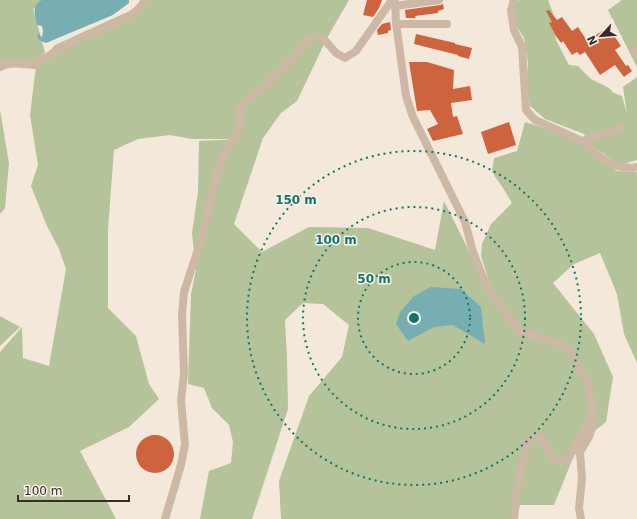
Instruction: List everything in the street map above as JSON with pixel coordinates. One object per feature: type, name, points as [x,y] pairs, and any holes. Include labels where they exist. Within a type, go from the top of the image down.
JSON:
[{"type":"street","points":[[0,67],[9,63],[35,65],[77,40],[129,16],[139,9],[144,0]]},
{"type":"street","points":[[165,519],[181,465],[185,444],[181,401],[184,373],[182,315],[184,292],[201,240],[217,172],[221,165],[223,155],[239,130],[241,107],[290,63],[308,39],[315,37],[323,38],[336,53],[345,58],[356,51],[394,2],[439,0]]},
{"type":"street","points":[[514,0],[511,10],[514,30],[522,47],[526,110],[535,120],[582,141],[600,157],[615,166],[632,168],[637,167]]},
{"type":"street","points":[[394,2],[406,96],[413,117],[465,222],[473,252],[490,292],[521,332],[560,344],[569,349],[588,382],[592,410],[595,419],[589,437],[580,452],[582,478],[579,508],[581,519]]},
{"type":"street","points":[[396,24],[447,24]]},
{"type":"street","points":[[582,141],[620,128]]},
{"type":"street","points":[[514,519],[516,496],[526,445],[530,439],[537,436],[544,440],[553,458],[560,461],[568,459],[582,435],[592,410]]},
{"type":"green space","points":[[0,0],[47,0],[33,9],[45,52],[35,65],[0,69]]},
{"type":"green space","points":[[145,0],[349,0],[327,38],[297,101],[281,113],[263,138],[234,224],[262,252],[309,227],[368,228],[435,250],[444,201],[466,245],[485,290],[491,288],[481,256],[482,244],[491,224],[512,203],[492,172],[494,158],[517,151],[525,122],[569,136],[616,171],[637,172],[637,363],[624,334],[617,294],[600,253],[574,264],[553,283],[594,334],[613,377],[606,422],[579,443],[554,505],[520,505],[517,519],[281,519],[279,481],[309,396],[342,357],[349,325],[323,304],[303,303],[285,320],[288,409],[252,519],[200,519],[209,471],[231,463],[233,442],[229,425],[212,408],[204,388],[188,384],[191,294],[196,270],[192,233],[198,192],[199,141],[242,139],[192,139],[170,135],[138,139],[114,150],[108,229],[108,308],[136,336],[149,384],[159,399],[129,427],[80,451],[116,519],[0,519],[0,352],[22,327],[23,358],[49,366],[66,269],[59,249],[47,226],[31,186],[38,165],[30,115],[36,66],[55,45],[123,14],[143,7]]},
{"type":"green space","points":[[519,0],[548,0],[553,13],[556,40],[569,65],[578,66],[591,79],[609,88],[614,93],[622,96],[627,114],[623,87],[637,77],[637,160],[620,165],[588,143],[584,134],[545,119],[530,106],[527,81],[528,63],[524,38],[516,25],[514,8]]},
{"type":"green space","points":[[622,0],[637,0],[637,67],[608,10]]},
{"type":"green space","points":[[0,110],[9,163],[5,208],[0,214]]},
{"type":"green space","points":[[0,316],[20,327],[0,346]]},
{"type":"water","points":[[42,0],[129,0],[129,3],[113,15],[46,43],[39,40],[37,36],[39,33],[42,37],[43,31],[42,26],[37,25],[35,7]]},
{"type":"water","points":[[431,287],[461,289],[481,307],[485,344],[453,325],[434,327],[408,341],[396,324],[400,312],[414,296]]},
{"type":"building","points":[[367,0],[382,0],[373,17],[363,15]]},
{"type":"building","points":[[443,4],[444,9],[438,11],[438,13],[415,16],[416,18],[406,18],[405,10]]},
{"type":"building","points":[[549,10],[557,20],[562,17],[572,31],[578,27],[587,41],[608,27],[621,46],[615,50],[626,66],[628,65],[632,71],[624,77],[615,65],[600,75],[585,52],[580,55],[577,52],[572,55],[563,41],[561,43],[549,23],[552,22],[546,11]]},
{"type":"building","points":[[390,22],[391,30],[388,31],[388,33],[378,35],[377,30],[382,24]]},
{"type":"building","points":[[416,34],[472,48],[469,59],[414,44]]},
{"type":"building","points":[[409,62],[427,62],[454,70],[453,89],[470,86],[472,100],[451,103],[453,117],[457,116],[463,134],[433,141],[427,129],[438,124],[430,110],[417,111]]},
{"type":"building","points":[[509,122],[516,145],[488,154],[481,132]]},
{"type":"building","points":[[151,435],[159,435],[166,438],[171,443],[174,454],[171,465],[166,470],[159,473],[151,473],[144,470],[139,465],[136,458],[136,450],[139,443],[144,438]]}]
